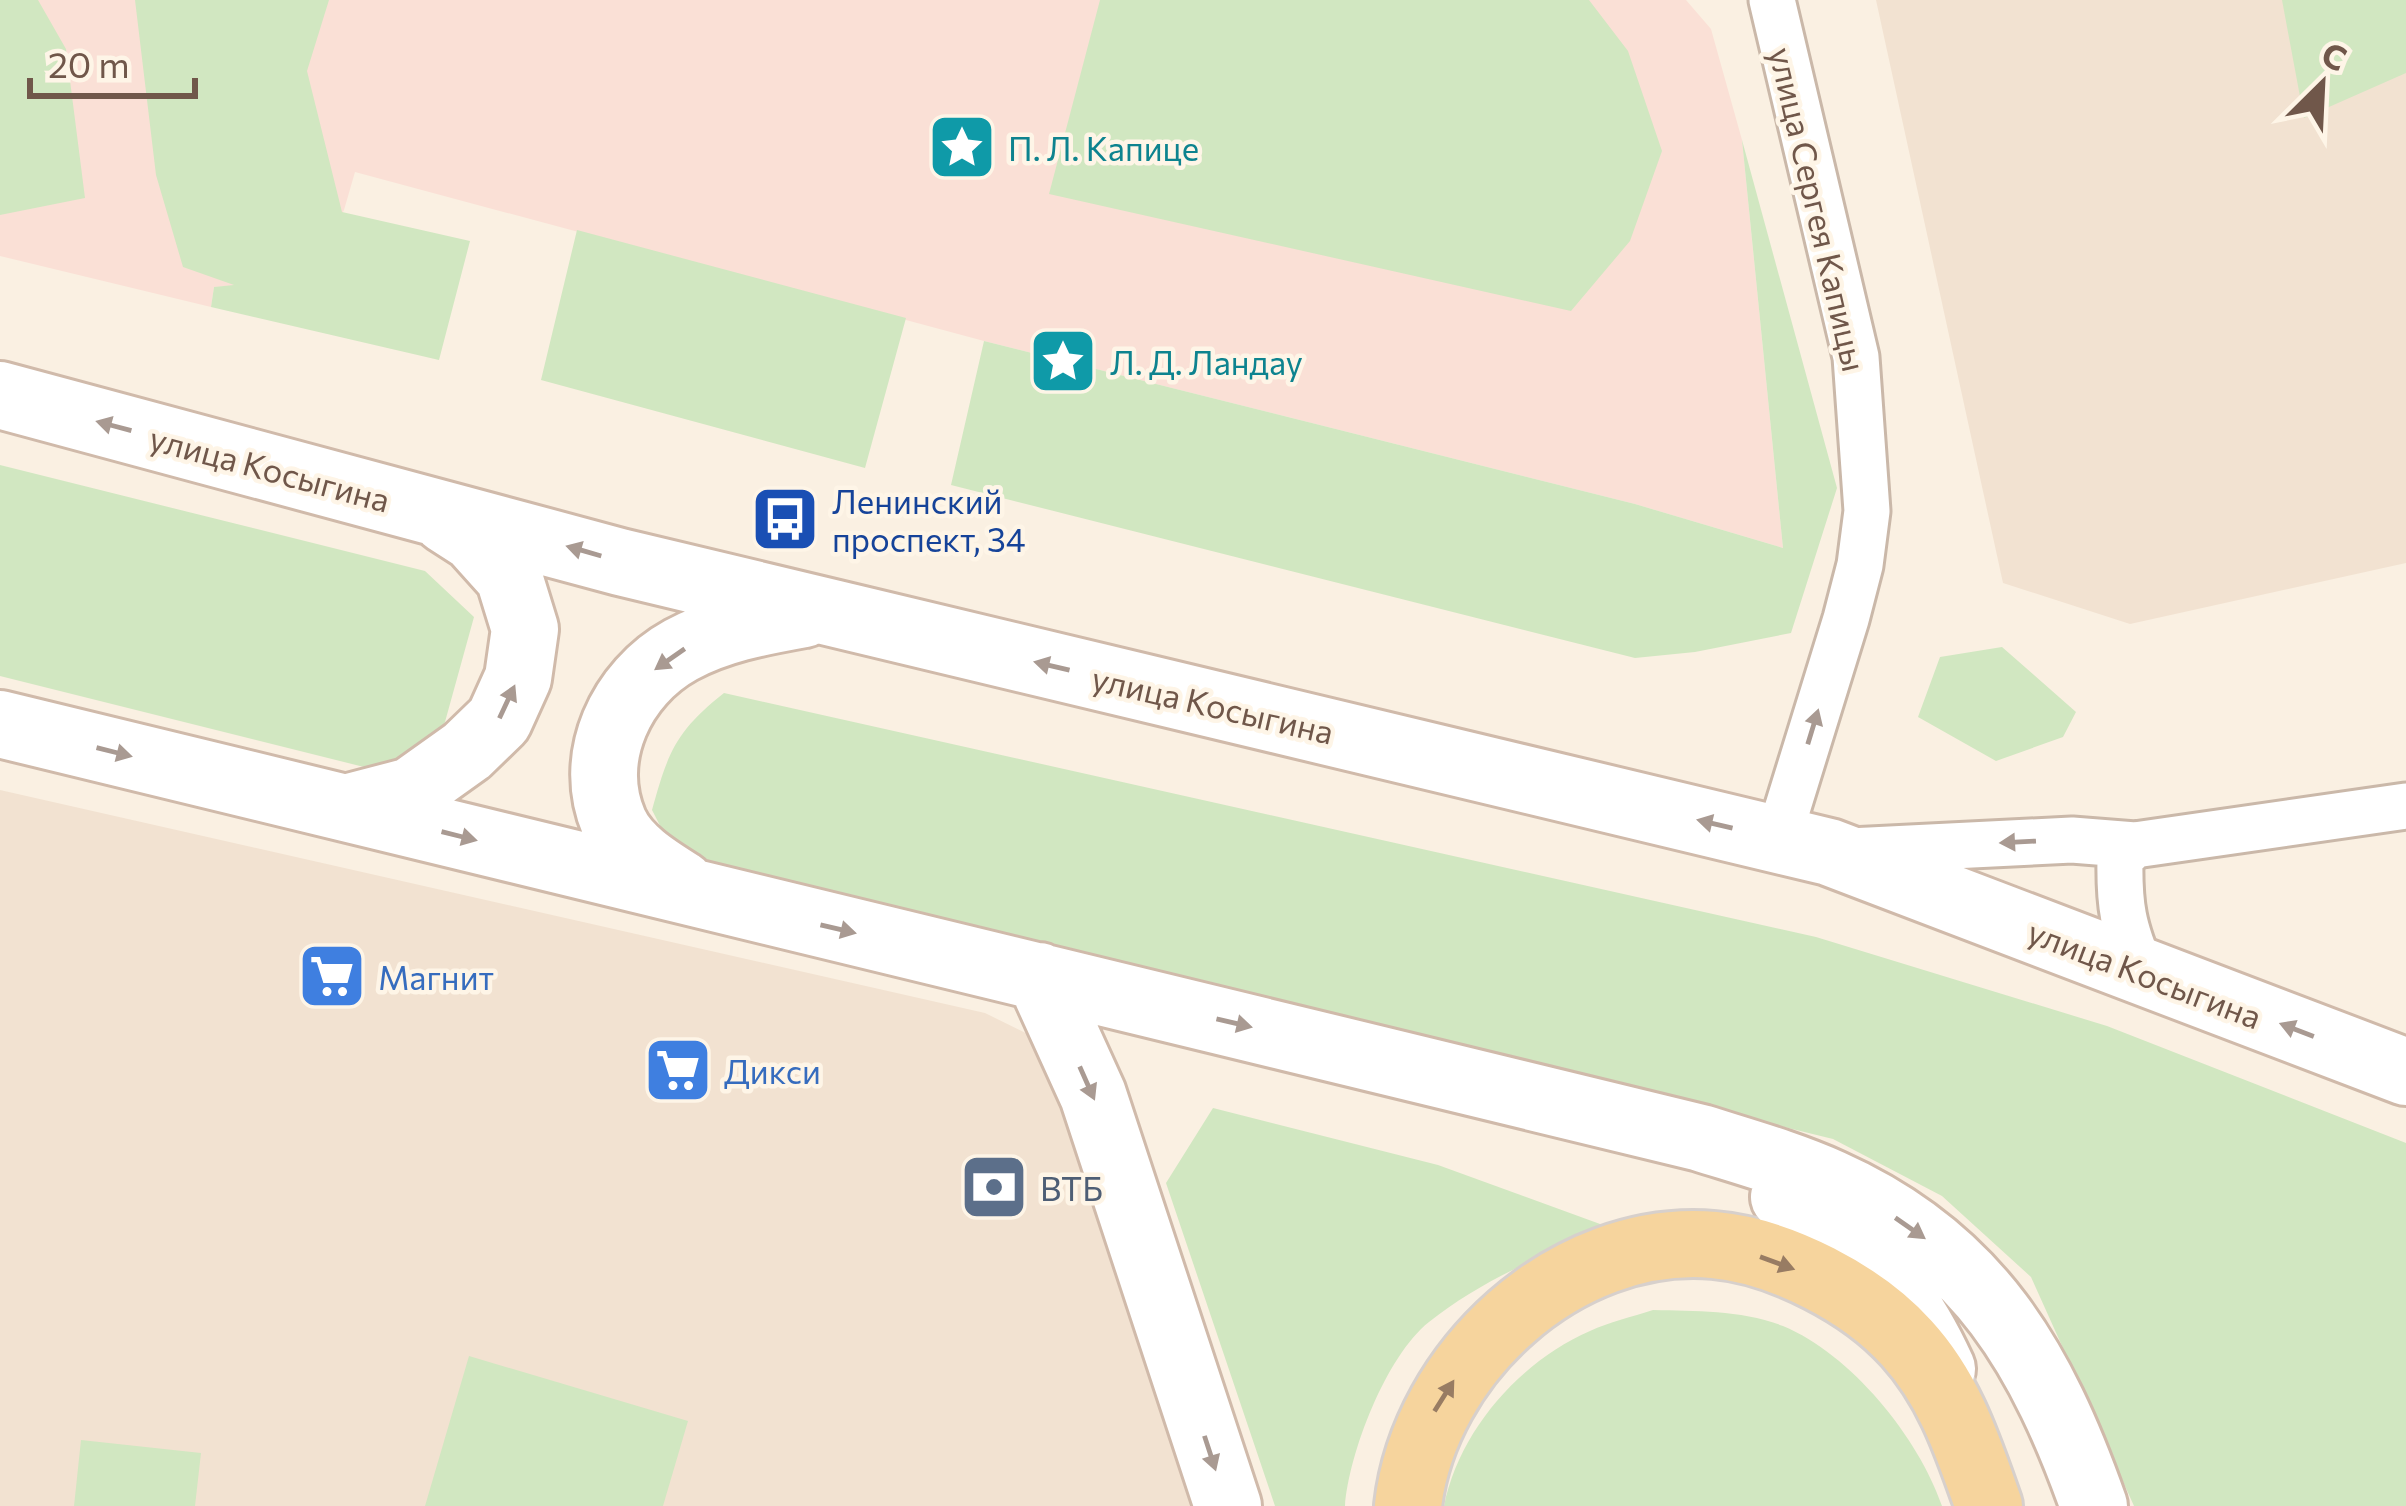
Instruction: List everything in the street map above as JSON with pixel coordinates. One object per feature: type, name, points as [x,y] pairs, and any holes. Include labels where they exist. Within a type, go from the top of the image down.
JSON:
[{"type":"main road","name":"улица Косыгина","points":[[0,395],[819,611],[1803,846],[2406,1072]]},
{"type":"main road","points":[[346,808],[411,791],[467,752],[499,720],[518,678],[525,629],[509,577],[473,538],[430,510]]},
{"type":"main road","points":[[699,896],[647,862],[615,825],[605,782],[609,732],[635,686],[677,652],[730,628],[819,611]]},
{"type":"main road","points":[[0,724],[1701,1138],[1769,1159],[1886,1211],[1971,1278],[2005,1319],[2038,1371],[2094,1506]]},
{"type":"main road","points":[[1039,976],[1093,1095],[1228,1506]]},
{"type":"main road","points":[[1524,1096],[1705,1158],[1780,1195],[1868,1256],[1922,1325],[1989,1506]]},
{"type":"main road","points":[[1408,1506],[1412,1473],[1433,1414],[1463,1366],[1498,1328],[1545,1293],[1598,1264],[1657,1248],[1714,1245],[1770,1258],[1865,1307],[1904,1340],[1937,1379],[1963,1431]]},
{"type":"street","name":"улица Сергея Капицы","points":[[1772,0],[1856,357],[1867,511],[1803,846]]},
{"type":"street","points":[[1803,846],[2072,839],[2135,845],[2406,806]]},
{"type":"street","points":[[2135,845],[2120,858],[2120,894],[2123,926],[2142,972]]},
{"type":"shaded area","points":[[0,0],[1686,0],[1711,29],[1742,140],[1783,548],[1635,504],[984,341],[355,172],[344,210],[318,261],[268,285],[214,287],[211,307],[0,256]]},
{"type":"shaded area","points":[[1876,0],[2406,0],[2406,563],[2130,624],[2003,583]]},
{"type":"shaded area","points":[[0,790],[985,1013],[1044,1042],[1193,1506],[0,1506]]},
{"type":"green space","points":[[0,0],[38,0],[66,49],[85,198],[0,215]]},
{"type":"green space","points":[[135,0],[329,0],[307,71],[342,212],[470,241],[439,360],[211,307],[214,287],[234,285],[183,267],[156,175]]},
{"type":"green space","points":[[1100,0],[1589,0],[1628,51],[1662,151],[1630,241],[1571,311],[1049,194]]},
{"type":"green space","points":[[2282,0],[2406,0],[2406,73],[2304,118]]},
{"type":"green space","points":[[1742,140],[1837,488],[1791,633],[1635,658],[951,485],[984,341],[1635,504],[1783,548]]},
{"type":"green space","points":[[577,230],[906,318],[865,468],[541,380]]},
{"type":"green space","points":[[0,465],[425,571],[474,617],[440,740],[376,770],[0,676]]},
{"type":"green space","points":[[2002,647],[2076,712],[2063,737],[1996,761],[1918,717],[1940,657]]},
{"type":"green space","points":[[724,693],[1816,937],[2107,1026],[2406,1143],[2406,1506],[2134,1506],[2031,1277],[1942,1196],[1833,1139],[674,853],[652,810],[658,790],[684,731]]},
{"type":"green space","points":[[1213,1108],[1438,1165],[1611,1228],[1493,1280],[1413,1337],[1372,1407],[1345,1506],[1275,1506],[1166,1183]]},
{"type":"green space","points":[[1653,1310],[1751,1317],[1808,1339],[1857,1377],[1900,1427],[1942,1506],[1444,1506],[1463,1451],[1517,1380],[1564,1344]]},
{"type":"green space","points":[[469,1356],[688,1421],[663,1506],[425,1506]]},
{"type":"green space","points":[[81,1440],[201,1453],[195,1506],[74,1506]]},
{"type":"place","name":"П. Л. Капице","points":[[962,147]]},
{"type":"place","name":"Л. Д. Ландау","points":[[1063,361]]},
{"type":"place","name":"Ленинский проспект, 34","points":[[785,519]]},
{"type":"place","name":"Магнит","points":[[332,976]]},
{"type":"place","name":"Дикси","points":[[678,1070]]},
{"type":"place","name":"ВТБ","points":[[994,1187]]}]
